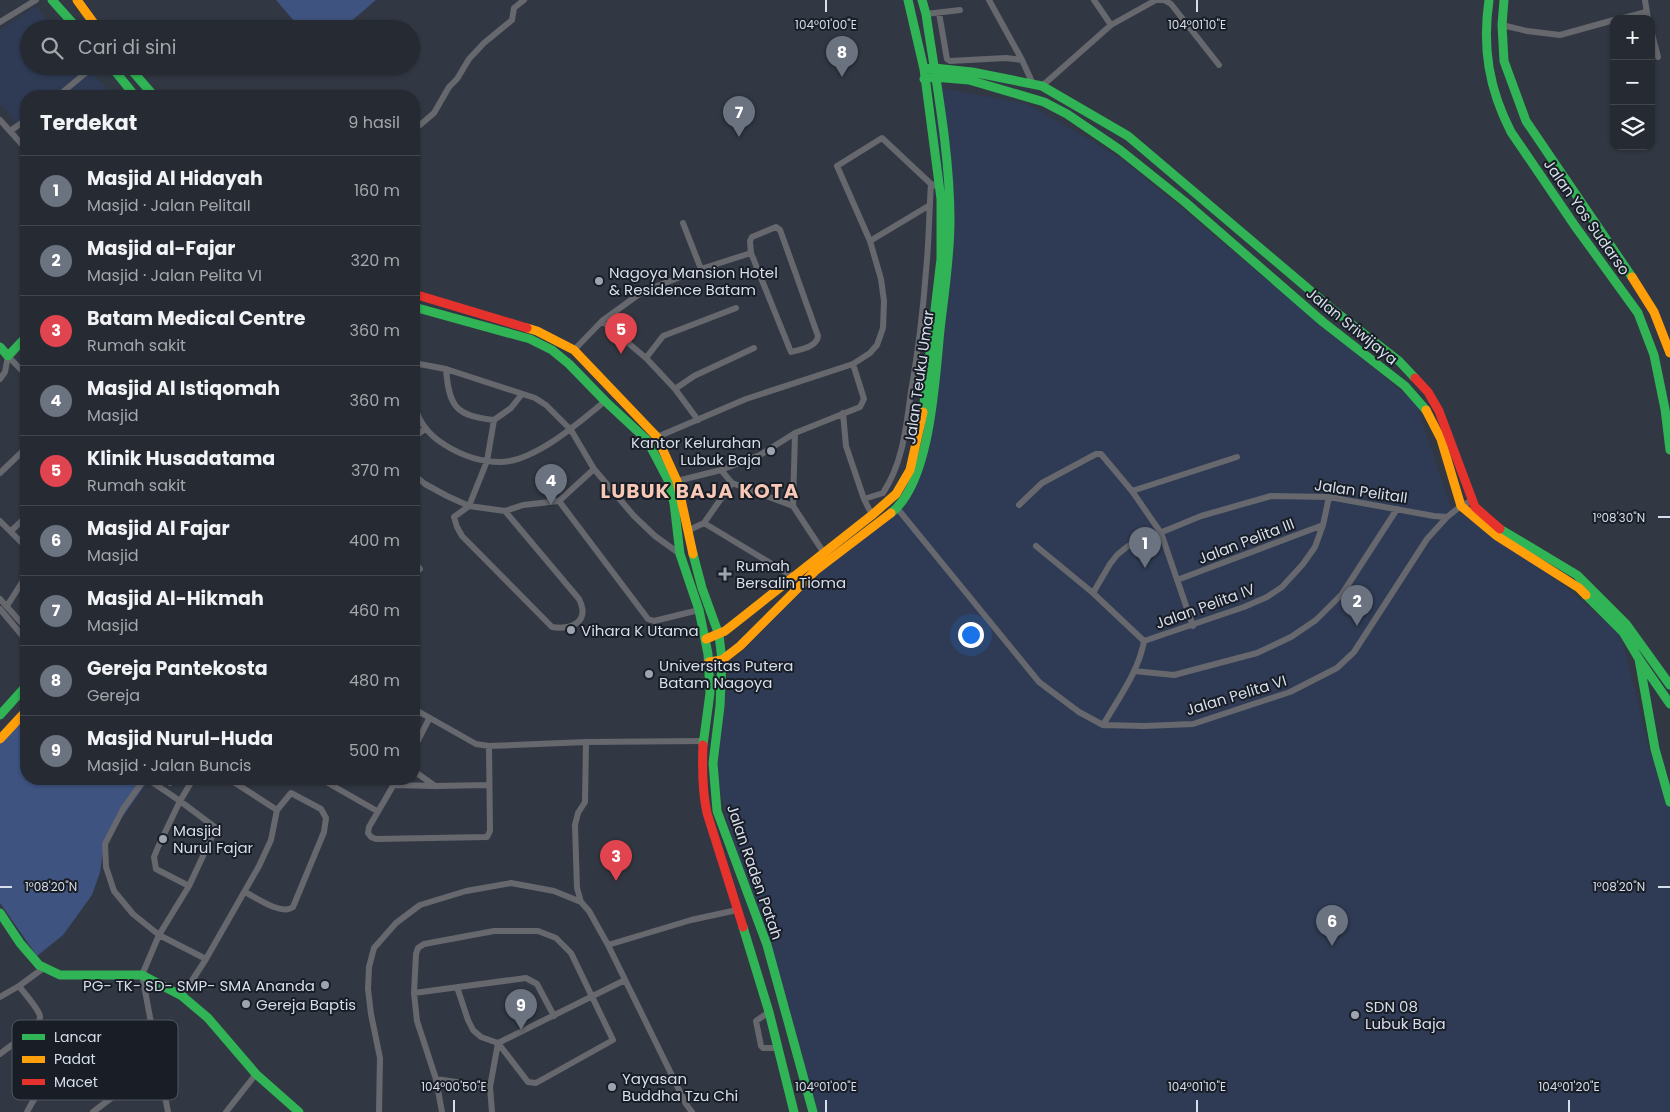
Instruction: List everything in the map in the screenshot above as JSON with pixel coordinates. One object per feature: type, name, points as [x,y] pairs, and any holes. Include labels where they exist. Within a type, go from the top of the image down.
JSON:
[{"type":"main road","points":[[52,0],[70,20]]},
{"type":"main road","points":[[77,0],[91,20]]},
{"type":"main road","name":"Jalan Teuku Umar","points":[[706,639],[719,635],[872,515],[896,494],[910,470],[924,407],[940,259],[941,199],[935,185],[924,74],[908,0]]},
{"type":"main road","name":"Jalan Teuku Umar","points":[[709,662],[722,660],[740,646],[814,571],[897,508],[909,491],[925,444],[932,404],[948,261],[950,220],[946,156],[926,14],[922,0]]},
{"type":"main road","name":"Jalan Yos Sudarso","points":[[1489,0],[1487,32],[1488,66],[1503,118],[1570,218],[1638,313],[1654,355],[1665,409],[1670,450]]},
{"type":"main road","name":"Jalan Yos Sudarso","points":[[1504,0],[1502,25],[1504,61],[1526,121],[1640,288],[1654,312],[1670,353]]},
{"type":"main road","name":"Jalan Sriwijaya","points":[[924,74],[972,72],[1042,86],[1128,136],[1332,309],[1399,362],[1428,392],[1443,419],[1474,507],[1503,532],[1577,575],[1626,624],[1670,685]]},
{"type":"main road","name":"Jalan Sriwijaya","points":[[934,73],[969,80],[1044,102],[1067,114],[1113,145],[1146,171],[1322,322],[1405,386],[1428,414],[1440,439],[1461,506]]},
{"type":"main road","points":[[118,75],[130,90]]},
{"type":"main road","points":[[136,75],[149,90]]},
{"type":"main road","points":[[1146,171],[1155,160]]},
{"type":"main road","points":[[1284,289],[1295,276]]},
{"type":"main road","name":"Jalan Raden Patah","points":[[420,296],[537,330],[574,350],[657,437],[677,481],[687,531],[702,588],[719,635],[722,660],[720,706],[713,763],[717,811],[767,945],[813,1112]]},
{"type":"main road","name":"Jalan Raden Patah","points":[[420,309],[530,339],[552,350],[569,364],[647,440],[656,453],[668,480],[674,503],[680,554],[699,610],[706,639],[710,693],[703,741],[704,798],[707,813],[769,1012],[794,1112]]},
{"type":"main road","points":[[0,347],[8,356],[20,343]]},
{"type":"main road","points":[[1461,506],[1497,536],[1579,588],[1623,632],[1670,704]]},
{"type":"main road","points":[[1639,659],[1655,749],[1670,802]]},
{"type":"main road","points":[[0,715],[20,693]]},
{"type":"main road","points":[[0,739],[20,717]]},
{"type":"main road","points":[[0,913],[29,956],[38,965],[60,975],[142,975],[182,996],[208,1018],[256,1074],[299,1112]]},
{"type":"main road","points":[[792,1102],[810,1098]]},
{"type":"street","points":[[0,22],[36,0]]},
{"type":"street","points":[[420,125],[434,113],[449,87],[457,79],[469,59],[484,43],[512,20],[514,8],[524,0]]},
{"type":"street","points":[[989,0],[1033,84]]},
{"type":"street","points":[[1094,0],[1111,25]]},
{"type":"street","points":[[1042,86],[1111,25],[1156,0],[1164,0],[1171,4],[1219,66]]},
{"type":"street","points":[[1645,0],[1647,15]]},
{"type":"street","points":[[926,14],[960,10]]},
{"type":"street","points":[[939,13],[947,59],[950,61],[1006,58],[1022,60]]},
{"type":"street","points":[[1502,25],[1528,31],[1560,34],[1610,21]]},
{"type":"street","points":[[1655,45],[1658,57]]},
{"type":"street","points":[[65,90],[83,75]]},
{"type":"street","points":[[0,120],[20,142]]},
{"type":"street","points":[[10,131],[20,124]]},
{"type":"street","points":[[657,437],[746,399],[853,364],[870,353],[877,345],[883,328],[884,301],[881,279],[870,241],[837,166],[882,138],[935,185],[930,206],[919,341],[899,459],[892,480],[883,493],[864,499]]},
{"type":"street","points":[[870,241],[930,206]]},
{"type":"street","points":[[683,223],[701,269]]},
{"type":"street","points":[[778,227],[784,238],[818,336],[818,341],[814,344],[791,352],[751,253],[751,238],[778,227]]},
{"type":"street","points":[[574,350],[602,321],[642,292],[701,269],[751,253]]},
{"type":"street","points":[[646,358],[663,336],[736,308]]},
{"type":"street","points":[[602,321],[646,358],[675,389],[698,420]]},
{"type":"street","points":[[675,389],[694,376],[754,348]]},
{"type":"street","points":[[8,356],[20,369]]},
{"type":"street","points":[[0,379],[5,372],[8,356]]},
{"type":"street","points":[[677,481],[721,470],[760,455],[795,433],[860,408],[864,399],[853,364]]},
{"type":"street","points":[[420,365],[446,370],[534,398],[546,404],[571,430],[594,469],[646,528],[680,554]]},
{"type":"street","points":[[446,370],[447,386],[454,404],[462,412],[475,418],[494,420],[511,408],[522,394]]},
{"type":"street","points":[[420,419],[425,429],[438,441],[457,452],[487,461],[502,462],[513,460],[535,451],[571,430],[605,401]]},
{"type":"street","points":[[843,413],[846,446],[864,499],[872,515]]},
{"type":"street","points":[[494,420],[487,461],[469,506],[454,517],[457,527],[462,536],[552,626],[571,627],[580,620],[583,614],[583,606],[580,599],[504,511]]},
{"type":"street","points":[[420,432],[425,429]]},
{"type":"street","points":[[795,433],[793,506],[824,553]]},
{"type":"street","points":[[0,472],[20,454]]},
{"type":"street","points":[[1019,505],[1042,483],[1096,454],[1103,456],[1132,491],[1161,533],[1193,626]]},
{"type":"street","points":[[1132,491],[1237,457]]},
{"type":"street","points":[[420,479],[440,492],[469,506],[504,511],[523,505],[559,501],[594,469]]},
{"type":"street","points":[[721,470],[732,483],[793,506]]},
{"type":"street","points":[[687,531],[704,523],[732,483]]},
{"type":"street","name":"Jalan PelitaII","points":[[1093,593],[1110,564],[1128,546],[1201,516],[1271,496],[1330,497],[1447,517]]},
{"type":"street","name":"Jalan Pelita IV","points":[[1036,546],[1093,593],[1144,641],[1193,626],[1244,607],[1267,597],[1282,587],[1303,564],[1315,547],[1324,525],[1330,497]]},
{"type":"street","points":[[559,501],[648,619],[654,621],[699,610]]},
{"type":"street","name":"Jalan Pelita VI","points":[[897,508],[1039,682],[1079,712],[1103,725],[1144,726],[1193,724],[1290,692],[1337,668],[1354,652],[1427,539],[1447,517],[1471,501]]},
{"type":"street","points":[[1134,671],[1174,675],[1257,653],[1290,637],[1316,620],[1342,594],[1398,509]]},
{"type":"street","points":[[0,521],[20,541]]},
{"type":"street","points":[[11,531],[20,523]]},
{"type":"street","points":[[704,523],[792,576]]},
{"type":"street","name":"Jalan Pelita III","points":[[1177,580],[1324,525]]},
{"type":"street","points":[[7,606],[20,585]]},
{"type":"street","points":[[0,599],[20,621]]},
{"type":"street","points":[[1,613],[20,634]]},
{"type":"street","points":[[1103,725],[1134,671],[1143,650],[1144,641]]},
{"type":"street","points":[[420,713],[476,744],[489,746],[586,742],[703,741]]},
{"type":"street","points":[[420,737],[430,719]]},
{"type":"street","points":[[586,742],[585,802],[578,813],[575,825],[577,888],[581,902],[589,911],[608,945],[686,1104],[692,1112]]},
{"type":"street","points":[[393,785],[368,829],[371,837],[376,839],[487,837],[490,831],[489,746]]},
{"type":"street","points":[[420,775],[435,786]]},
{"type":"street","points":[[420,784],[489,785]]},
{"type":"street","points":[[140,785],[123,809],[105,844],[106,867],[114,892],[133,914],[159,935],[206,959]]},
{"type":"street","points":[[151,1020],[142,975],[159,935],[189,886],[216,828],[156,785]]},
{"type":"street","points":[[189,785],[154,857],[156,869],[189,886]]},
{"type":"street","points":[[238,785],[276,810]]},
{"type":"street","points":[[339,785],[377,811]]},
{"type":"street","points":[[182,996],[245,892],[270,840],[276,810],[291,793],[321,809],[326,818],[324,832],[293,907],[288,911],[281,910],[245,892]]},
{"type":"street","points":[[379,1112],[380,1058],[371,1014],[368,977],[374,948],[396,922],[420,905],[466,891],[511,883],[554,891],[581,902]]},
{"type":"street","points":[[608,945],[691,920],[737,910]]},
{"type":"street","points":[[442,1112],[436,1079],[419,1028],[414,993],[416,954],[418,948],[424,944],[448,938],[494,931],[538,931],[556,938],[571,953],[613,1038],[612,1041],[536,1083],[528,1082],[498,1043],[481,1037],[473,1030],[456,987]]},
{"type":"street","points":[[1,994],[19,986],[46,967]]},
{"type":"street","points":[[414,993],[526,978],[537,984],[554,1016]]},
{"type":"street","points":[[498,1043],[625,980]]},
{"type":"street","points":[[19,986],[39,1014],[40,1020]]},
{"type":"street","points":[[769,1012],[756,1021],[760,1045],[763,1048],[778,1048]]},
{"type":"street","points":[[492,1112],[490,1087],[498,1043]]},
{"type":"street","points":[[0,1054],[12,1045]]},
{"type":"street","points":[[226,1112],[256,1074]]},
{"type":"street","points":[[436,1079],[490,1087]]},
{"type":"street","points":[[27,1112],[33,1100]]},
{"type":"street","points":[[93,1112],[109,1100]]},
{"type":"street","points":[[682,1112],[686,1104]]},
{"type":"shaded area","points":[[276,0],[376,0],[353,20],[293,20]]},
{"type":"shaded area","points":[[36,6],[48,20],[20,20],[20,75],[94,75],[107,90],[20,90],[20,126],[0,104],[0,30]]},
{"type":"shaded area","points":[[935,87],[1027,104],[1123,160],[1416,403],[1450,506],[1568,589],[1621,635],[1650,753],[1670,792],[1670,1112],[816,1112],[726,820],[714,755],[730,666],[813,571],[900,508],[928,393],[941,241]]},
{"type":"shaded area","points":[[20,718],[20,785],[145,785],[104,843],[100,872],[92,895],[63,935],[37,956],[0,903],[0,739]]},
{"type":"traffic: fast","points":[[52,0],[70,20]]},
{"type":"traffic: fast","points":[[908,0],[924,69],[941,199],[941,259],[923,412]]},
{"type":"traffic: fast","points":[[891,513],[904,498],[915,478],[929,428],[949,248],[948,169],[938,91],[926,14],[922,0]]},
{"type":"traffic: fast","points":[[1489,0],[1486,35],[1487,52],[1489,68],[1503,116],[1511,132],[1575,226],[1638,313],[1654,355],[1665,409],[1670,450]]},
{"type":"traffic: fast","points":[[1504,0],[1502,25],[1504,61],[1526,121],[1632,277]]},
{"type":"traffic: fast","points":[[924,69],[934,68],[972,72],[1042,86],[1128,136],[1332,309],[1399,361],[1415,378]]},
{"type":"traffic: fast","points":[[118,75],[130,90]]},
{"type":"traffic: fast","points":[[136,75],[149,90]]},
{"type":"traffic: fast","points":[[924,79],[934,77],[969,80],[1044,102],[1067,114],[1120,150],[1185,202],[1323,322],[1405,386],[1426,410]]},
{"type":"traffic: fast","points":[[420,309],[530,339],[552,350],[569,364],[647,440],[668,480],[674,503],[680,554],[699,610],[708,654],[710,693],[703,745]]},
{"type":"traffic: fast","points":[[0,347],[8,356],[20,343]]},
{"type":"traffic: fast","points":[[1500,529],[1577,575],[1626,624],[1670,685]]},
{"type":"traffic: fast","points":[[693,554],[702,588],[719,635],[722,660],[720,706],[713,763],[717,811],[767,945],[813,1112]]},
{"type":"traffic: fast","points":[[1586,595],[1623,632],[1670,704]]},
{"type":"traffic: fast","points":[[1639,659],[1655,749],[1670,802]]},
{"type":"traffic: fast","points":[[0,715],[20,693]]},
{"type":"traffic: fast","points":[[0,913],[20,943],[39,965],[60,975],[142,975],[182,996],[208,1018],[256,1074],[299,1112]]},
{"type":"traffic: fast","points":[[743,927],[769,1012],[794,1112]]},
{"type":"traffic: slow","points":[[77,0],[91,20]]},
{"type":"traffic: slow","points":[[1632,277],[1654,312],[1670,353]]},
{"type":"traffic: slow","points":[[527,328],[537,331],[574,350],[657,437],[677,481],[693,554]]},
{"type":"traffic: slow","points":[[1426,410],[1441,439],[1461,506],[1497,536],[1579,588],[1586,595]]},
{"type":"traffic: slow","points":[[706,639],[725,631],[896,494],[910,470],[923,412]]},
{"type":"traffic: slow","points":[[709,662],[722,660],[740,646],[815,571],[891,513]]},
{"type":"traffic: slow","points":[[0,739],[20,717]]},
{"type":"traffic: jam","points":[[420,296],[527,328]]},
{"type":"traffic: jam","points":[[1415,378],[1428,392],[1439,411],[1475,507],[1500,529]]},
{"type":"traffic: jam","points":[[703,745],[703,779],[707,813],[743,927]]},
{"type":"place","name":"Gereja Pantekosta","points":[[842,77]]},
{"type":"place","name":"Masjid Al-Hikmah","points":[[739,137]]},
{"type":"place","name":"Nagoya Mansion Hotel & Residence Batam","points":[[599,281]]},
{"type":"place","name":"Klinik Husadatama","points":[[621,354]]},
{"type":"place","name":"Kantor Kelurahan Lubuk Baja","points":[[771,451]]},
{"type":"place","name":"Masjid Al Istiqomah","points":[[551,505]]},
{"type":"place","name":"Masjid Al Hidayah","points":[[1145,568]]},
{"type":"place","name":"Rumah Bersalin Tioma","points":[[725,574]]},
{"type":"place","name":"Masjid al-Fajar","points":[[1357,626]]},
{"type":"place","name":"Vihara K Utama","points":[[571,630]]},
{"type":"place","name":"Universitas Putera Batam Nagoya","points":[[649,674]]},
{"type":"place","name":"Masjid Nurul Fajar","points":[[163,839]]},
{"type":"place","name":"Batam Medical Centre","points":[[616,881]]},
{"type":"place","name":"Masjid Al Fajar","points":[[1332,946]]},
{"type":"place","name":"PG- TK- SD- SMP- SMA Ananda","points":[[325,985]]},
{"type":"place","name":"Gereja Baptis","points":[[246,1004]]},
{"type":"place","name":"SDN 08 Lubuk Baja","points":[[1355,1015]]},
{"type":"place","name":"Masjid Nurul-Huda","points":[[521,1030]]},
{"type":"place","name":"Yayasan Buddha Tzu Chi","points":[[612,1087]]},
{"type":"district","name":"LUBUK BAJA KOTA","points":[[700,491]]}]
